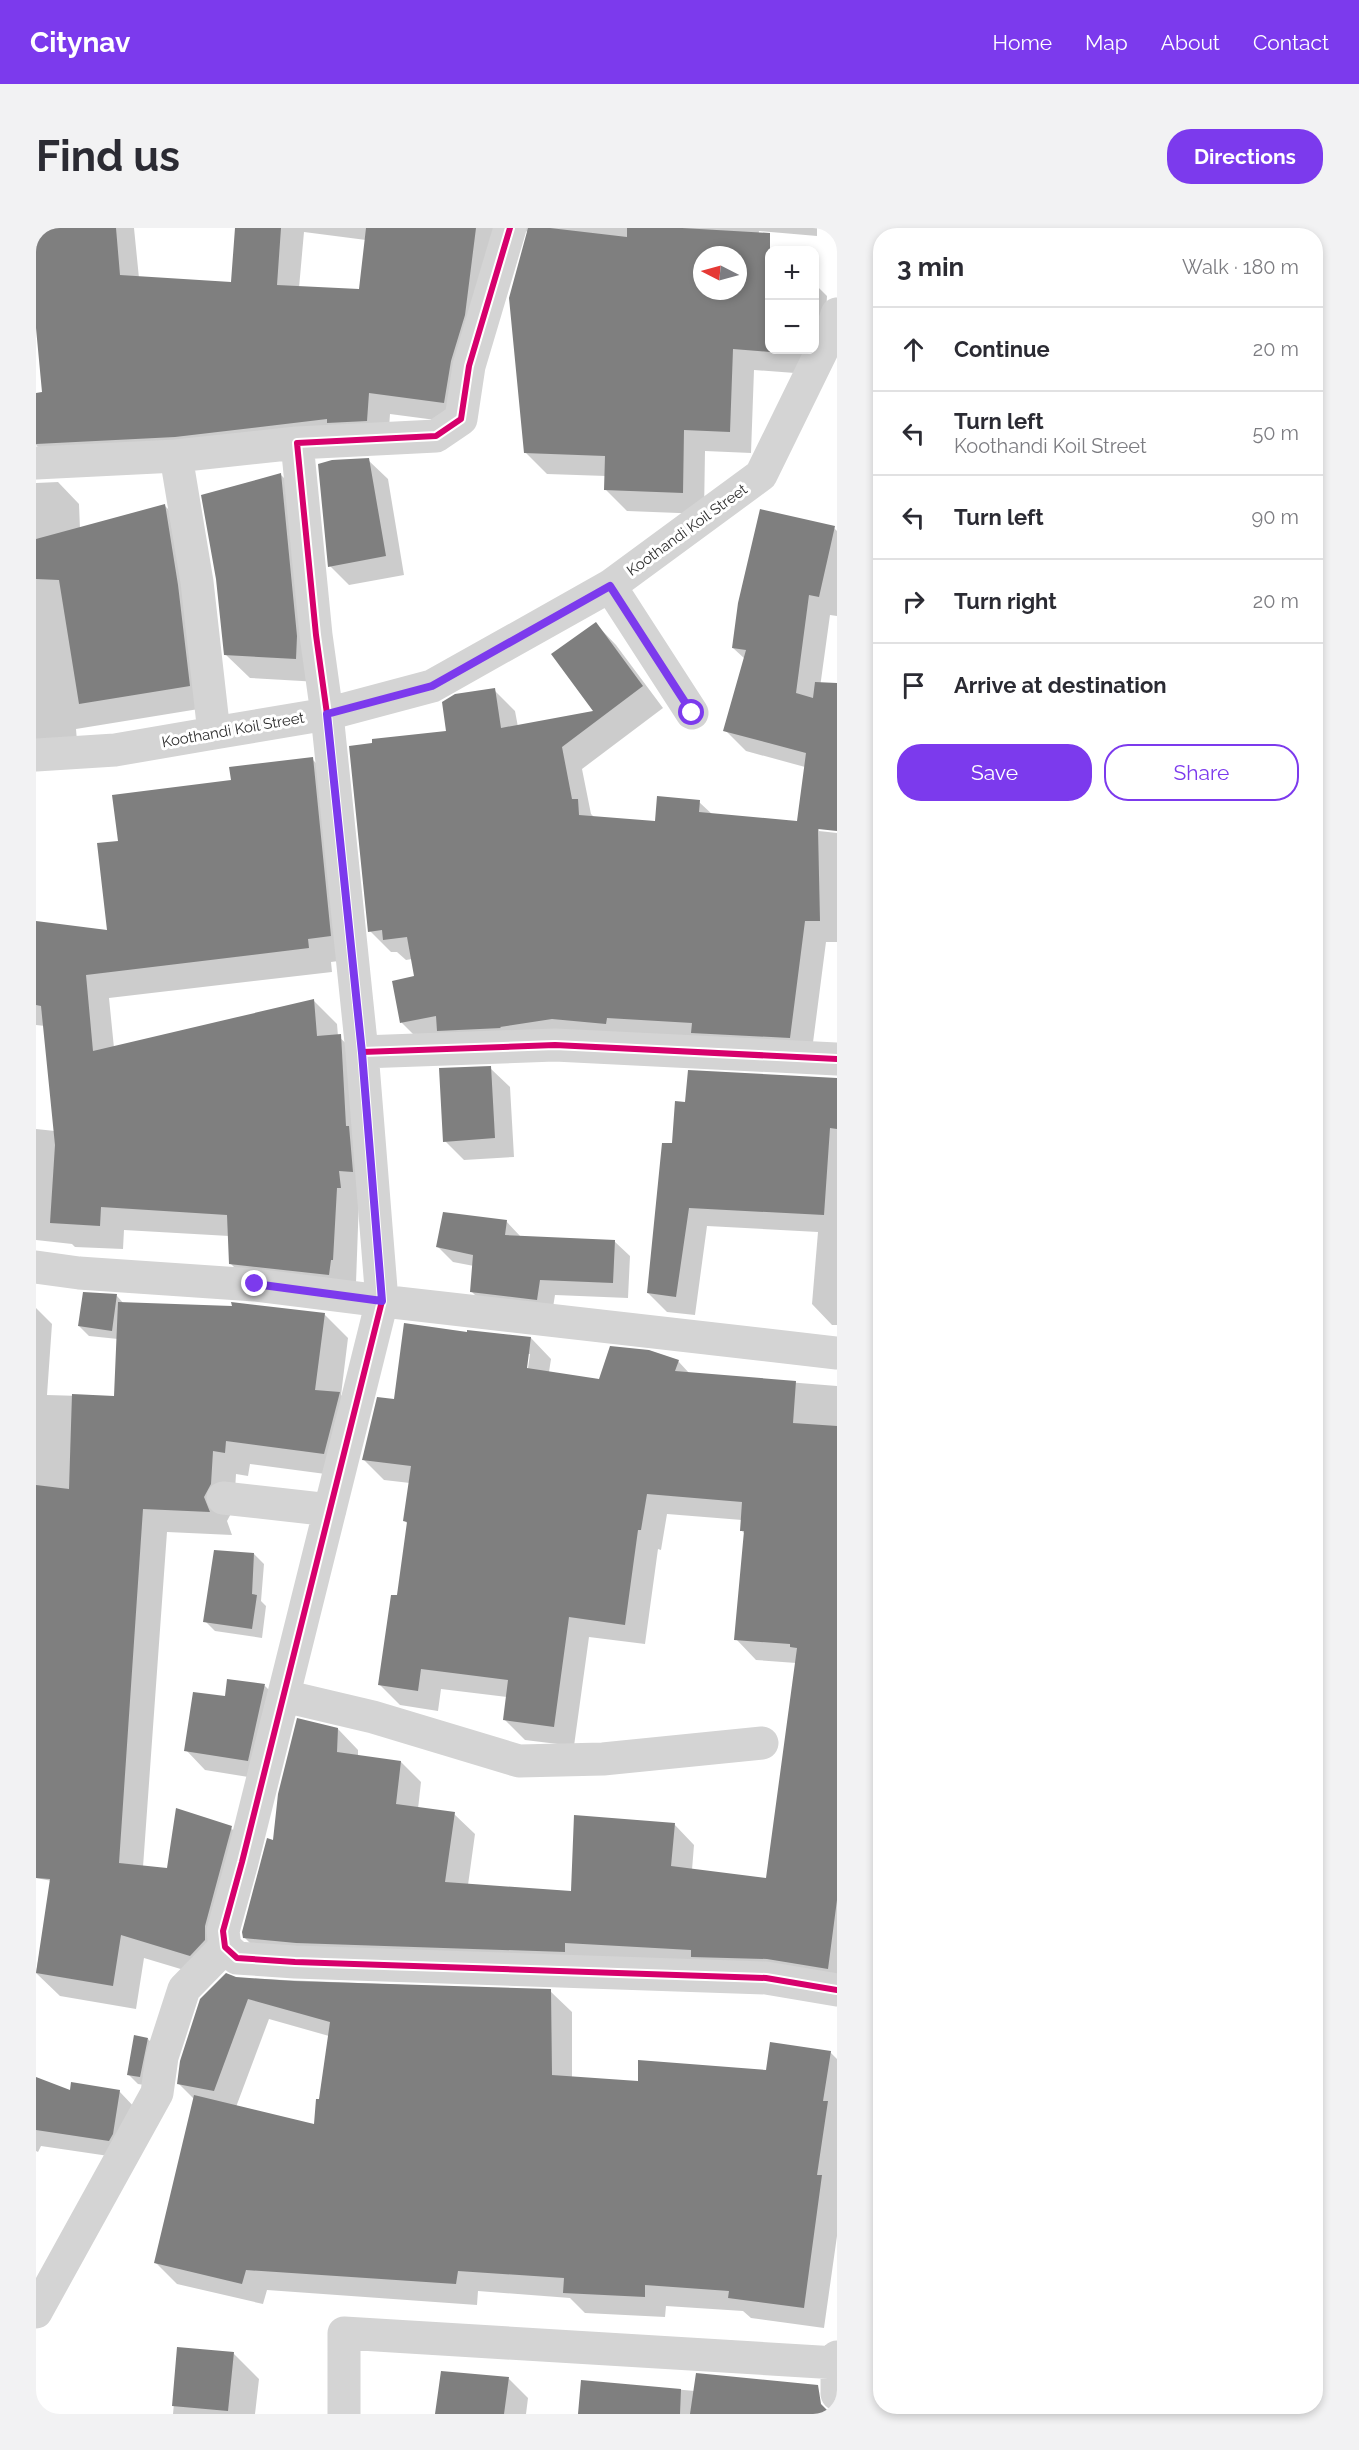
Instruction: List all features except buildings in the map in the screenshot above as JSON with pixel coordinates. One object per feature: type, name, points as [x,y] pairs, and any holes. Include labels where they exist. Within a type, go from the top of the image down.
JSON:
[{"type":"street","points":[[36,463],[176,456],[297,443],[436,436],[461,419],[470,366],[510,228]]},
{"type":"street","name":"Koothandi Koil Street","points":[[36,755],[115,750],[327,714],[432,686],[610,586],[761,475],[833,328],[837,314]]},
{"type":"street","points":[[297,443],[362,1053],[382,1301],[223,1931],[225,1947],[237,1958],[295,1962],[766,1978],[837,1990]]},
{"type":"street","points":[[176,456],[197,582],[214,733]]},
{"type":"street","points":[[610,586],[692,713]]},
{"type":"street","points":[[362,1053],[555,1045],[837,1059]]},
{"type":"street","points":[[36,1267],[79,1273],[255,1284],[382,1301],[837,1353]]},
{"type":"street","points":[[223,1498],[330,1510]]},
{"type":"street","points":[[284,1696],[373,1716],[519,1761],[603,1759],[762,1743]]},
{"type":"street","points":[[36,2312],[157,2093],[162,2057],[184,1989],[225,1947]]},
{"type":"street","points":[[344,2414],[344,2333],[837,2362]]},
{"type":"street","points":[[837,2356],[837,2394]]},
{"type":"cycle path","points":[[510,228],[469,366],[461,419],[436,436],[297,443],[362,1052],[555,1045],[837,1059]]},
{"type":"cycle path","points":[[362,1052],[382,1301],[223,1931],[225,1947],[237,1958],[295,1962],[766,1978],[837,1990]]},
{"type":"route","points":[[255,1284],[382,1301],[362,1053],[327,714],[432,686],[610,586],[692,713]]}]
